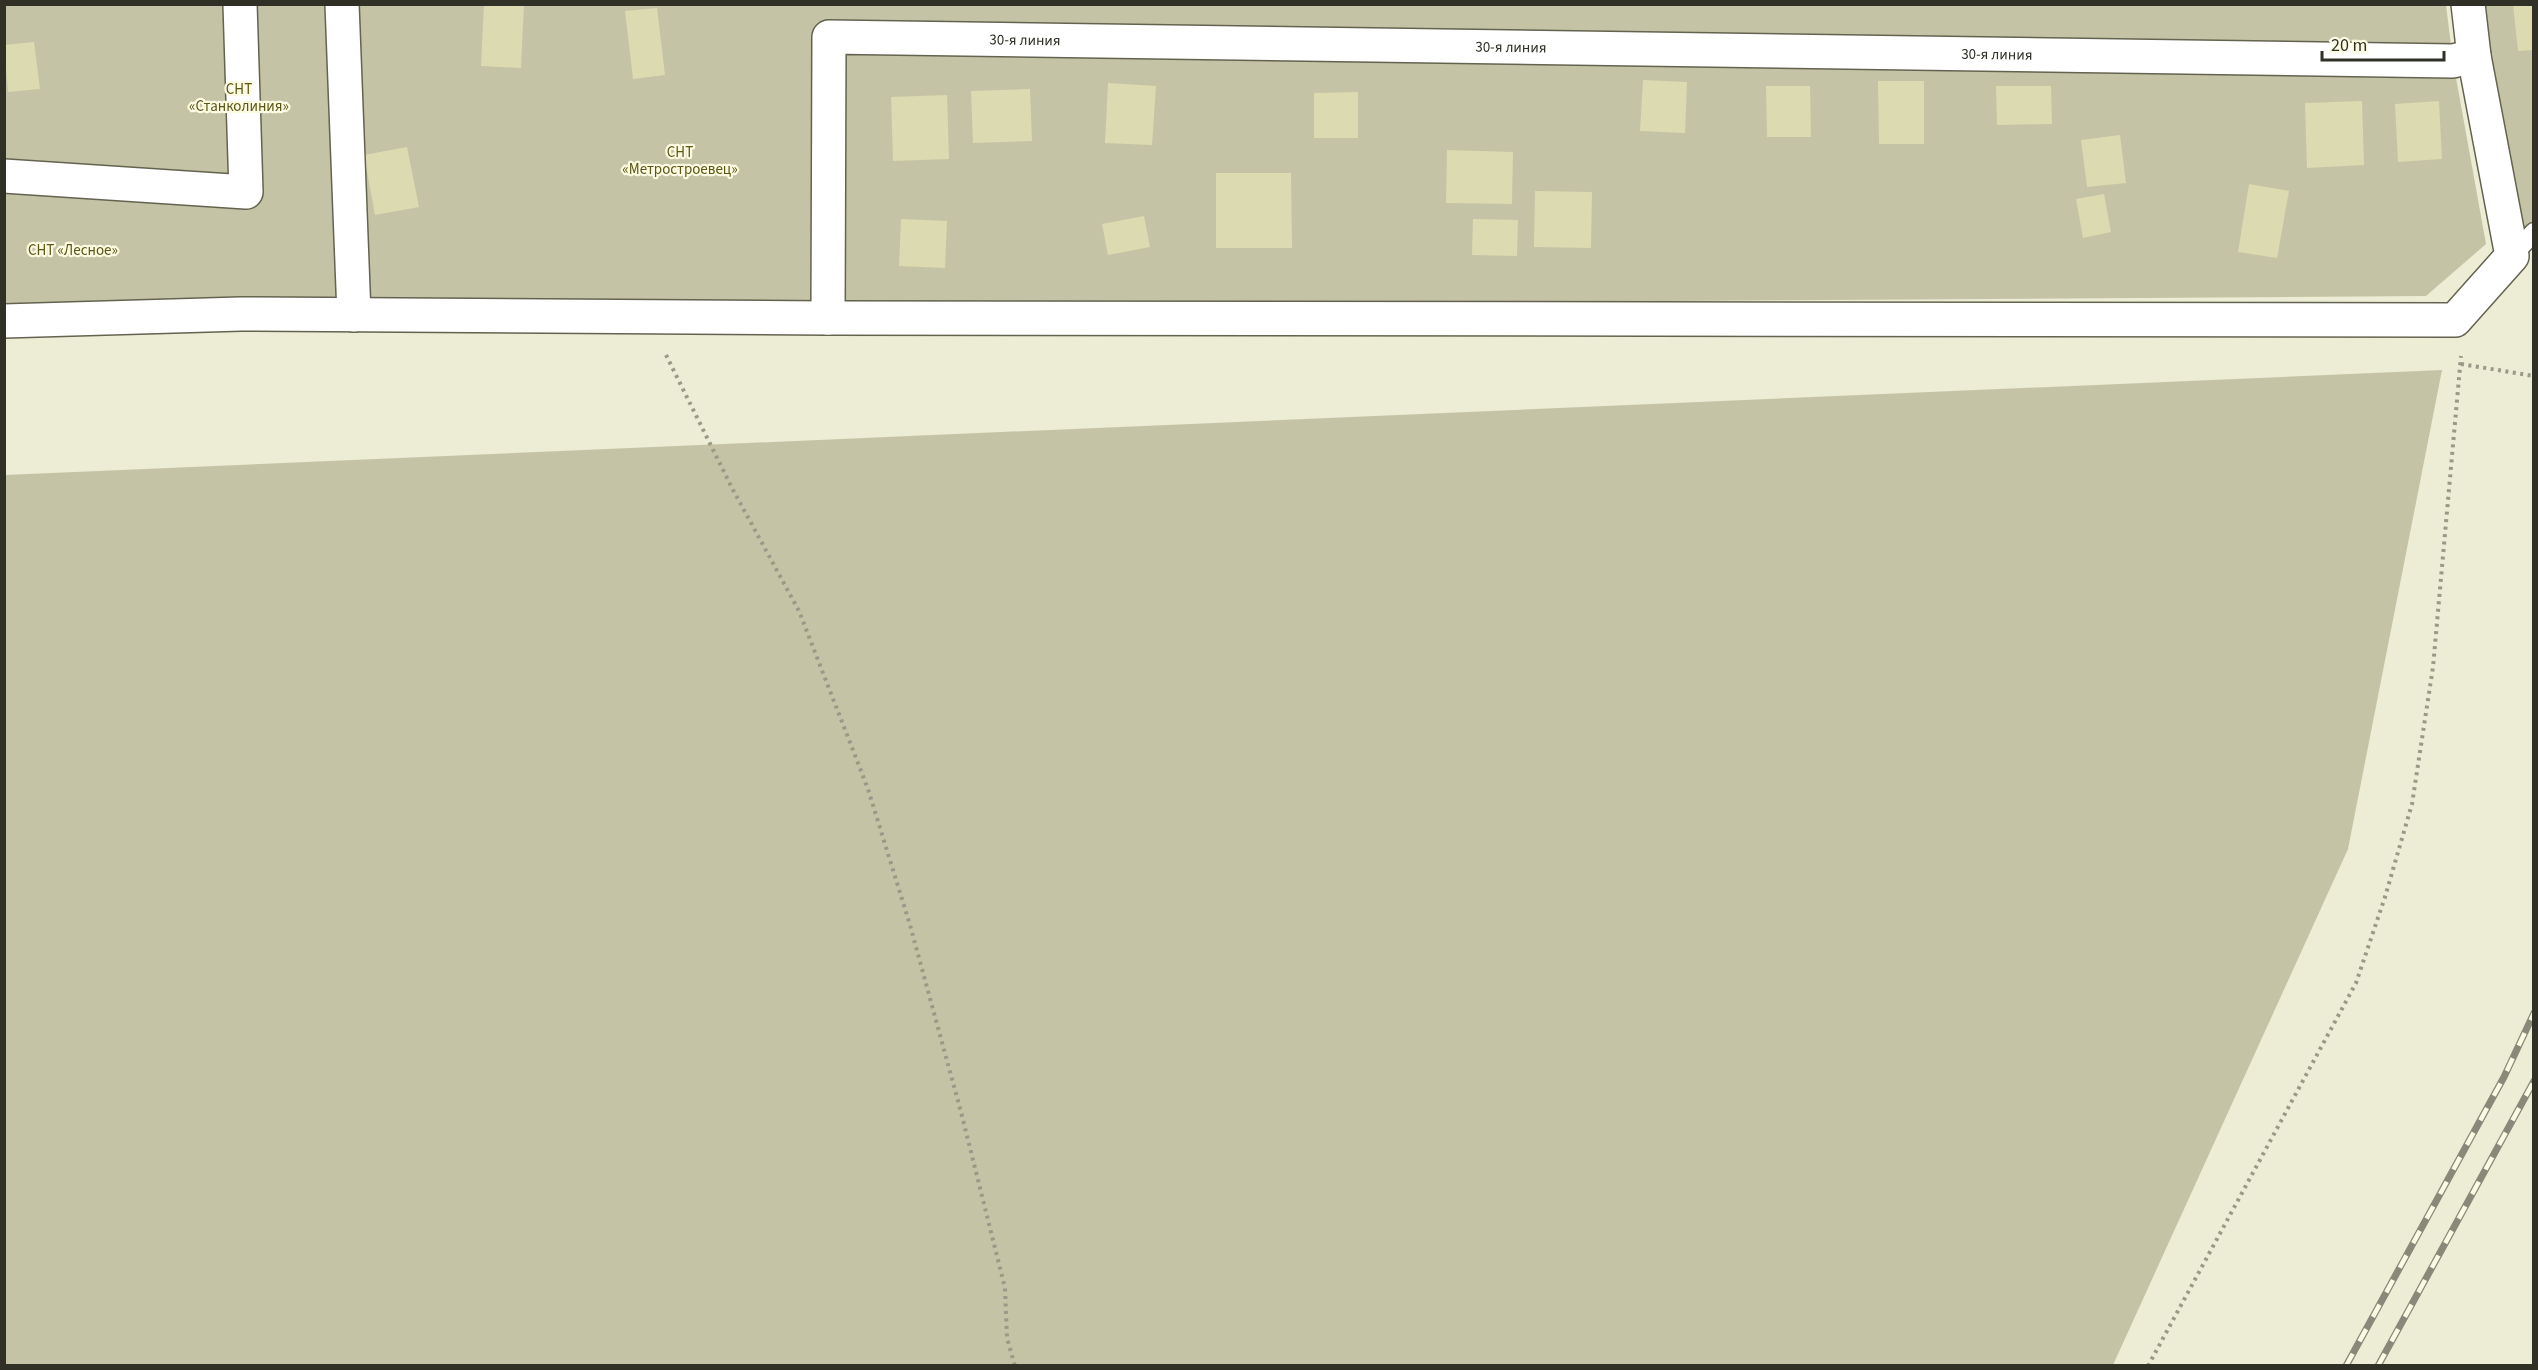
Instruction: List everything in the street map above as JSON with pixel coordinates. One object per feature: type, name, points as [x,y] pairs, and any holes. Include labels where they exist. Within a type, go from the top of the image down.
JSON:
[{"type":"street","points":[[4,176],[246,192],[240,4]]},
{"type":"street","points":[[342,4],[354,315]]},
{"type":"street","points":[[4,321],[241,314],[828,318],[2455,320],[2512,256],[2474,56],[2468,4]]},
{"type":"street","name":"30-я линия","points":[[828,318],[829,38],[2453,61],[2474,56]]},
{"type":"lane","points":[[2512,256],[2534,232]]},
{"type":"path","points":[[647,317],[732,489],[799,611],[868,789],[909,925],[967,1134],[1005,1288],[1007,1338],[1015,1365]]},
{"type":"path","points":[[2148,1365],[2356,983],[2385,897],[2412,804],[2433,667],[2461,364],[2461,342],[2455,320]]},
{"type":"path","points":[[2461,364],[2534,376]]},
{"type":"green space","name":"СНТ «Метростроевец»","points":[[4,5],[2446,5],[2453,61],[2486,244],[2426,296],[1232,304],[5,321]]},
{"type":"green space","points":[[2482,5],[2533,5],[2533,242],[2519,260]]},
{"type":"green space","points":[[2442,370],[2348,849],[2113,1365],[5,1365],[5,475]]},
{"type":"building","points":[[484,4],[524,4],[521,68],[481,66]]},
{"type":"building","points":[[2513,4],[2534,4],[2534,50],[2518,51]]},
{"type":"building","points":[[657,8],[665,75],[633,79],[625,11]]},
{"type":"building","points":[[34,42],[40,89],[8,92],[4,45]]},
{"type":"building","points":[[1643,80],[1687,82],[1685,133],[1640,131]]},
{"type":"building","points":[[1878,81],[1924,81],[1924,144],[1879,144]]},
{"type":"building","points":[[1108,83],[1156,86],[1152,145],[1105,143]]},
{"type":"building","points":[[1766,86],[1810,86],[1811,137],[1767,137]]},
{"type":"building","points":[[1996,86],[2051,86],[2052,124],[1997,125]]},
{"type":"building","points":[[1030,89],[1032,141],[973,143],[971,91]]},
{"type":"building","points":[[1358,92],[1358,138],[1314,138],[1314,93]]},
{"type":"building","points":[[947,95],[949,159],[893,161],[891,97]]},
{"type":"building","points":[[2362,101],[2364,165],[2307,168],[2305,103]]},
{"type":"building","points":[[2439,101],[2442,159],[2398,162],[2395,104]]},
{"type":"building","points":[[2120,135],[2126,183],[2087,187],[2081,140]]},
{"type":"building","points":[[407,147],[419,207],[375,215],[364,155]]},
{"type":"building","points":[[1447,150],[1513,152],[1512,204],[1446,203]]},
{"type":"building","points":[[1216,173],[1291,173],[1292,248],[1216,248]]},
{"type":"building","points":[[2249,184],[2289,191],[2277,258],[2238,252]]},
{"type":"building","points":[[1535,191],[1592,192],[1591,248],[1534,247]]},
{"type":"building","points":[[2104,194],[2111,232],[2083,238],[2076,199]]},
{"type":"building","points":[[1144,216],[1150,247],[1108,255],[1102,224]]},
{"type":"building","points":[[901,219],[947,221],[945,268],[899,266]]},
{"type":"building","points":[[1473,219],[1518,220],[1517,256],[1472,255]]},
{"type":"railway","points":[[2346,1366],[2504,1077],[2534,1013]]},
{"type":"railway","points":[[2378,1366],[2534,1081]]},
{"type":"park label","name":"СНТ «Станколиния»","points":[[239,98]]},
{"type":"park label","name":"СНТ «Лесное»","points":[[73,250]]}]
